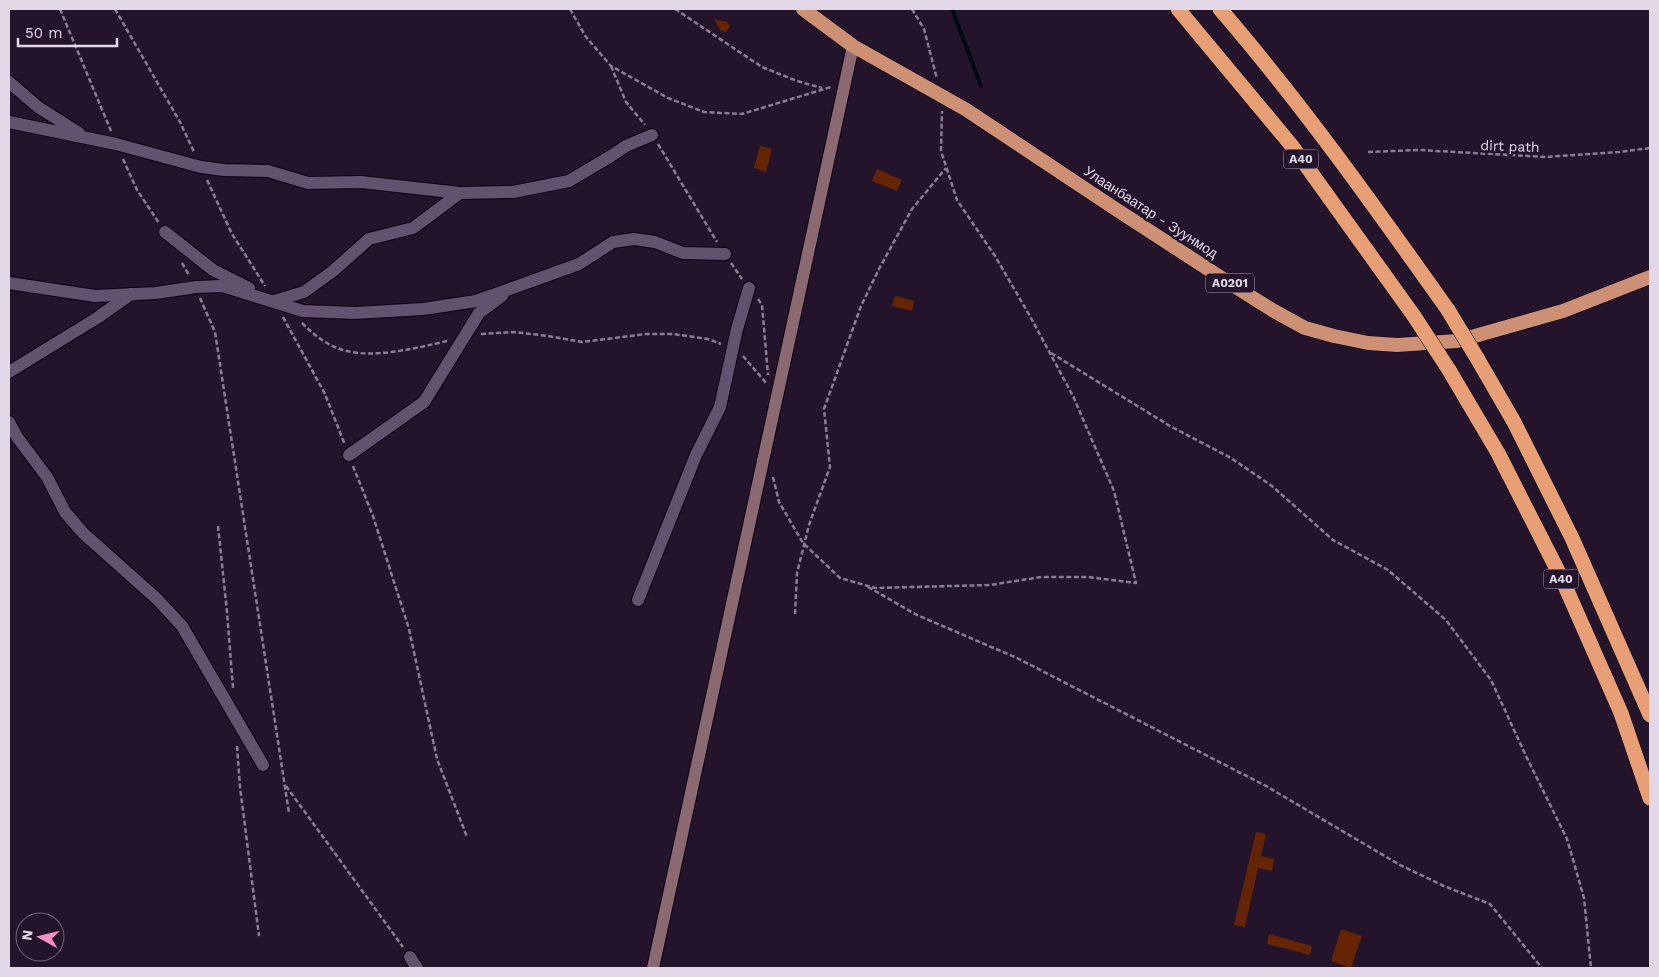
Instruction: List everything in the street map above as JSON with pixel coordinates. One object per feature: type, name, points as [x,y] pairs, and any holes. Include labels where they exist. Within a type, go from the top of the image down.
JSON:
[{"type":"highway","name":"A0201","points":[[803,9],[853,46]]},
{"type":"highway","name":"A40","points":[[1178,9],[1292,146],[1414,316],[1450,370],[1498,453],[1562,579],[1621,713],[1650,798]]},
{"type":"highway","name":"A40","points":[[1220,9],[1256,50],[1375,208],[1448,310],[1514,422],[1572,538],[1650,715]]},
{"type":"highway","name":"Улаанбаатар - Зуунмод","points":[[853,46],[942,95],[1274,311],[1305,328],[1368,343],[1397,345],[1457,342],[1563,311],[1650,277]]},
{"type":"main road","points":[[653,968],[853,46]]},
{"type":"street","points":[[9,82],[38,107],[86,138]]},
{"type":"street","points":[[9,122],[116,144],[200,167],[224,170],[268,171],[308,183],[362,182],[460,193],[513,192],[569,182],[626,146],[652,135]]},
{"type":"street","points":[[165,232],[213,270],[274,301],[304,292],[333,271],[369,239],[413,228],[460,193]]},
{"type":"street","points":[[9,283],[95,296],[156,293],[222,286],[304,311],[355,313],[423,309],[476,300],[579,264],[613,242],[634,239],[656,242],[683,253],[725,254]]},
{"type":"street","points":[[349,455],[424,402],[479,313],[514,288]]},
{"type":"street","points":[[638,600],[696,455],[720,407],[737,329],[749,288]]},
{"type":"street","points":[[9,372],[89,323],[131,294]]},
{"type":"street","points":[[9,422],[16,437],[47,477],[65,512],[82,532],[158,599],[182,626],[263,765]]},
{"type":"street","points":[[410,957],[417,968]]},
{"type":"path","points":[[60,9],[137,190],[165,232]]},
{"type":"path","points":[[570,9],[586,37],[611,66],[668,98],[704,112],[742,114],[824,89],[844,87]]},
{"type":"path","points":[[675,9],[762,66],[797,81],[824,89]]},
{"type":"path","points":[[772,476],[780,502],[802,544],[840,578],[875,588],[990,585],[1041,577],[1079,577],[1136,583],[1114,491],[1073,396],[995,256],[957,200],[941,151],[942,95],[924,29],[912,9]]},
{"type":"path","name":"dirt path","points":[[1368,152],[1419,150],[1546,157],[1650,148]]},
{"type":"path","points":[[795,614],[797,573],[809,525],[830,467],[824,409],[861,306],[879,270],[912,209],[946,168]]},
{"type":"path","points":[[178,256],[196,288],[215,332],[289,813]]},
{"type":"path","points":[[300,321],[316,337],[340,350],[368,354],[413,349],[487,333],[514,332],[582,342],[646,334],[673,334],[708,339],[727,346]]},
{"type":"path","points":[[1050,353],[1170,426],[1231,458],[1272,486],[1333,540],[1388,570],[1446,620],[1491,680],[1567,839],[1584,898],[1591,968]]},
{"type":"path","points":[[740,355],[746,359],[769,387]]},
{"type":"path","points":[[863,584],[917,615],[1017,658],[1266,786],[1400,865],[1444,886],[1490,904],[1542,968]]},
{"type":"path","points":[[409,629],[437,759],[467,837]]},
{"type":"path","points":[[285,784],[410,957]]},
{"type":"building","points":[[714,19],[727,22],[730,26],[728,30],[726,32],[721,31]]},
{"type":"building","points":[[760,146],[772,149],[766,172],[754,168]]},
{"type":"building","points":[[877,169],[902,180],[897,191],[872,181]]},
{"type":"building","points":[[895,296],[914,301],[912,311],[892,306]]},
{"type":"building","points":[[1256,832],[1266,834],[1261,856],[1274,859],[1272,871],[1258,868],[1245,927],[1234,925]]},
{"type":"building","points":[[1341,929],[1362,936],[1351,968],[1331,961]]},
{"type":"building","points":[[1269,934],[1312,946],[1310,955],[1267,944]]},
{"type":"waterway","points":[[952,9],[981,86]]}]
